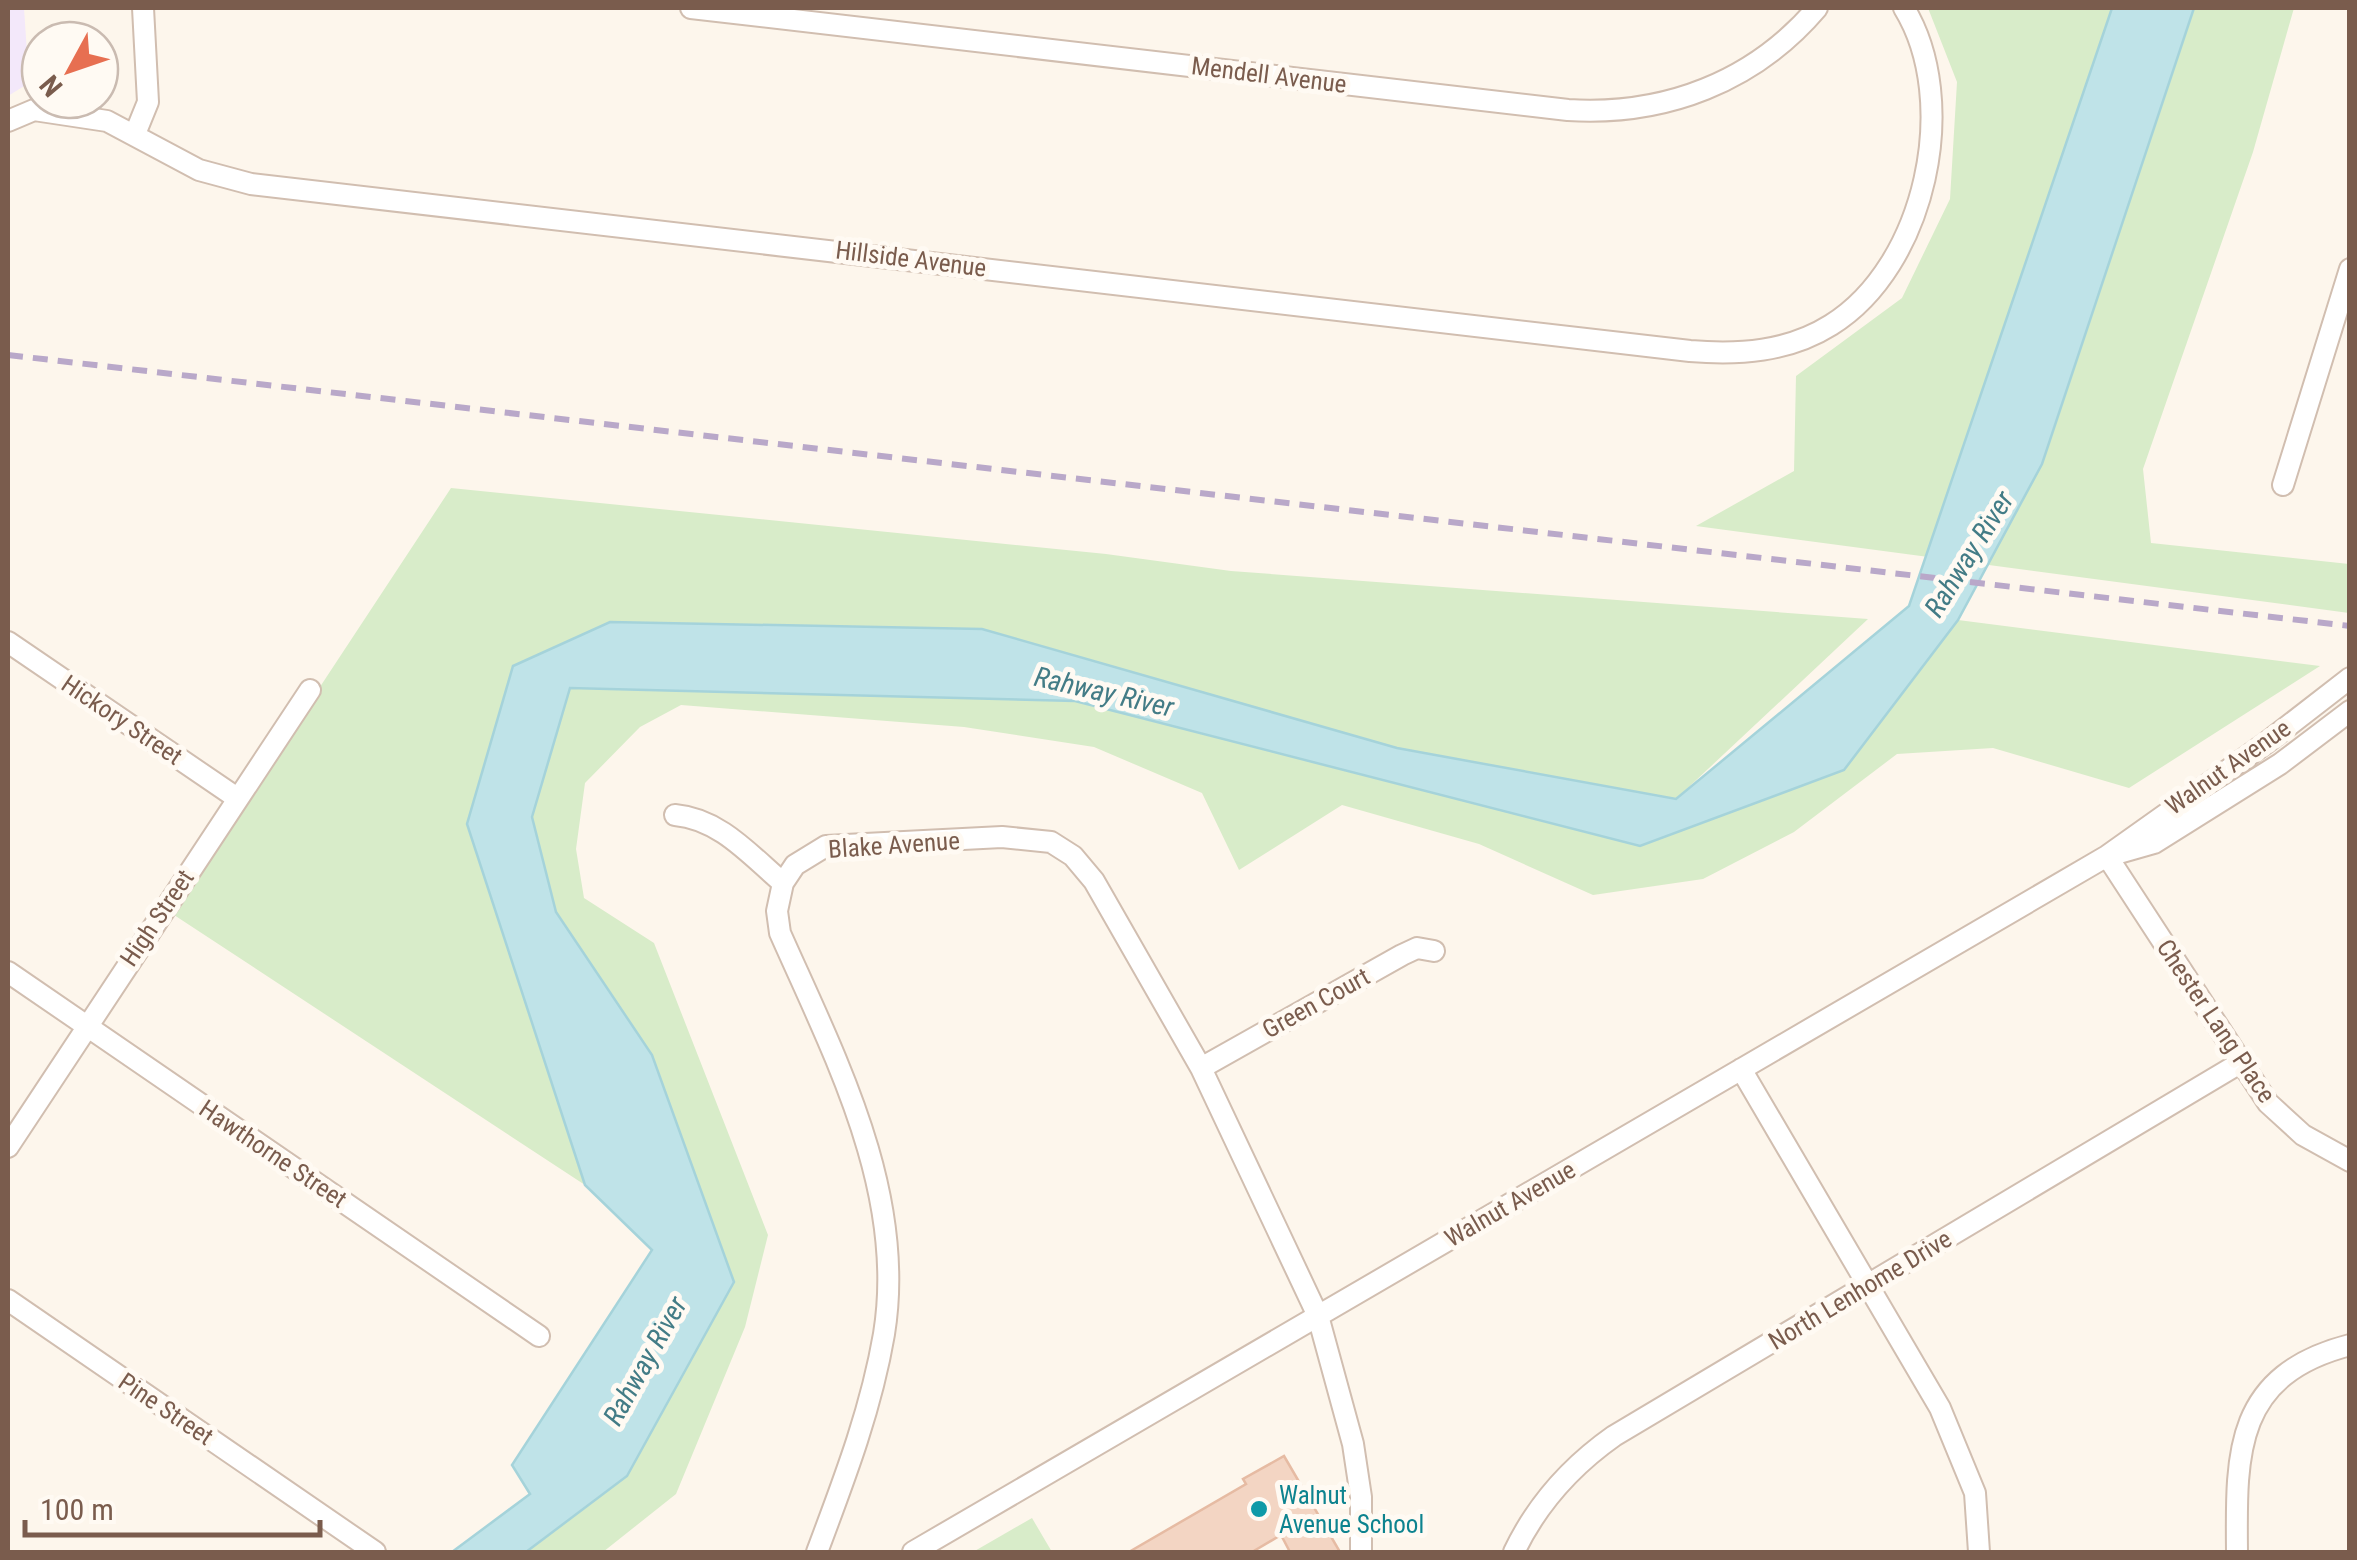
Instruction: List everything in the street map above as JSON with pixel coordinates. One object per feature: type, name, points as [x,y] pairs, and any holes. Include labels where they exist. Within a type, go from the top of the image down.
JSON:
[{"type":"street","points":[[136,134],[148,102],[143,8]]},
{"type":"street","name":"Mendell Avenue","points":[[691,8],[1602,112],[1654,106],[1723,82],[1769,54],[1817,8]]},
{"type":"street","name":"Hillside Avenue","points":[[8,121],[22,112],[44,110],[107,122],[199,170],[251,184],[1729,354],[1766,350],[1828,328],[1865,297],[1890,264],[1910,226],[1924,183],[1930,87],[1923,45],[1904,8]]},
{"type":"street","points":[[2283,485],[2350,269]]},
{"type":"street","name":"Hickory Street","points":[[8,642],[237,798]]},
{"type":"street","name":"Walnut Avenue","points":[[914,1552],[2107,856],[2350,678]]},
{"type":"street","name":"High Street","points":[[8,1147],[85,1025],[310,690]]},
{"type":"street","name":"Walnut Avenue","points":[[2107,856],[2154,843],[2280,764],[2350,710]]},
{"type":"street","points":[[675,815],[695,817],[717,826],[783,883],[777,911],[780,933],[868,1142],[882,1198],[887,1260],[885,1329],[871,1396],[817,1552]]},
{"type":"street","name":"Blake Avenue","points":[[783,883],[806,856],[826,846],[1002,838],[1050,842],[1074,856],[1094,880],[1201,1068],[1318,1316],[1353,1444],[1360,1497],[1361,1552]]},
{"type":"street","name":"Chester Lang Place","points":[[2107,856],[2268,1103],[2323,1148],[2350,1161]]},
{"type":"street","name":"Green Court","points":[[1201,1068],[1402,955],[1417,948],[1434,951]]},
{"type":"street","name":"Hawthorne Street","points":[[8,972],[539,1336]]},
{"type":"street","name":"North Lenhome Drive","points":[[1514,1552],[1551,1492],[1591,1452],[2240,1063]]},
{"type":"street","points":[[1741,1069],[1947,1425],[1975,1493],[1979,1552]]},
{"type":"street","name":"Pine Street","points":[[8,1300],[375,1552]]},
{"type":"street","points":[[2237,1552],[2236,1472],[2251,1417],[2266,1393],[2287,1373],[2311,1358],[2350,1345]]},
{"type":"shaded area","points":[[8,8],[24,8],[25,20],[20,20],[20,89],[8,96]]},
{"type":"green space","points":[[1928,8],[2294,8],[2253,152],[2143,469],[2151,543],[2349,564],[2349,613],[1696,526],[1794,471],[1796,376],[1902,298],[1950,199],[1957,82]]},
{"type":"green space","points":[[451,488],[1106,554],[1231,571],[1868,619],[1676,799],[1397,748],[982,629],[609,622],[513,666],[467,824],[585,1185],[171,913]]},
{"type":"green space","points":[[1958,620],[2320,666],[2129,788],[1993,748],[1897,754],[1794,832],[1703,879],[1593,895],[1479,844],[1342,805],[1239,870],[1202,793],[1094,747],[964,727],[681,705],[640,727],[585,783],[576,849],[584,898],[654,943],[768,1235],[745,1327],[676,1494],[603,1552],[526,1552],[627,1476],[734,1282],[652,1055],[556,912],[532,817],[570,688],[1075,701],[1640,846],[1844,770]]},
{"type":"green space","points":[[1032,1518],[1052,1552],[973,1552]]},
{"type":"water","name":"Rahway River","points":[[2112,8],[2194,8],[2042,464],[1958,620],[1844,770],[1640,846],[1075,701],[570,688],[532,817],[556,912],[652,1055],[734,1282],[627,1476],[526,1552],[452,1552],[530,1494],[512,1465],[652,1250],[585,1185],[467,824],[513,666],[610,622],[982,629],[1397,748],[1676,799],[1909,606]]},
{"type":"building","name":"Walnut Avenue School","points":[[1284,1456],[1340,1552],[1290,1552],[1281,1535],[1252,1552],[1129,1552],[1246,1484],[1243,1479]]},
{"type":"railway","points":[[8,355],[2350,626]]},
{"type":"place","name":"Walnut Avenue School","points":[[1259,1509]]}]
